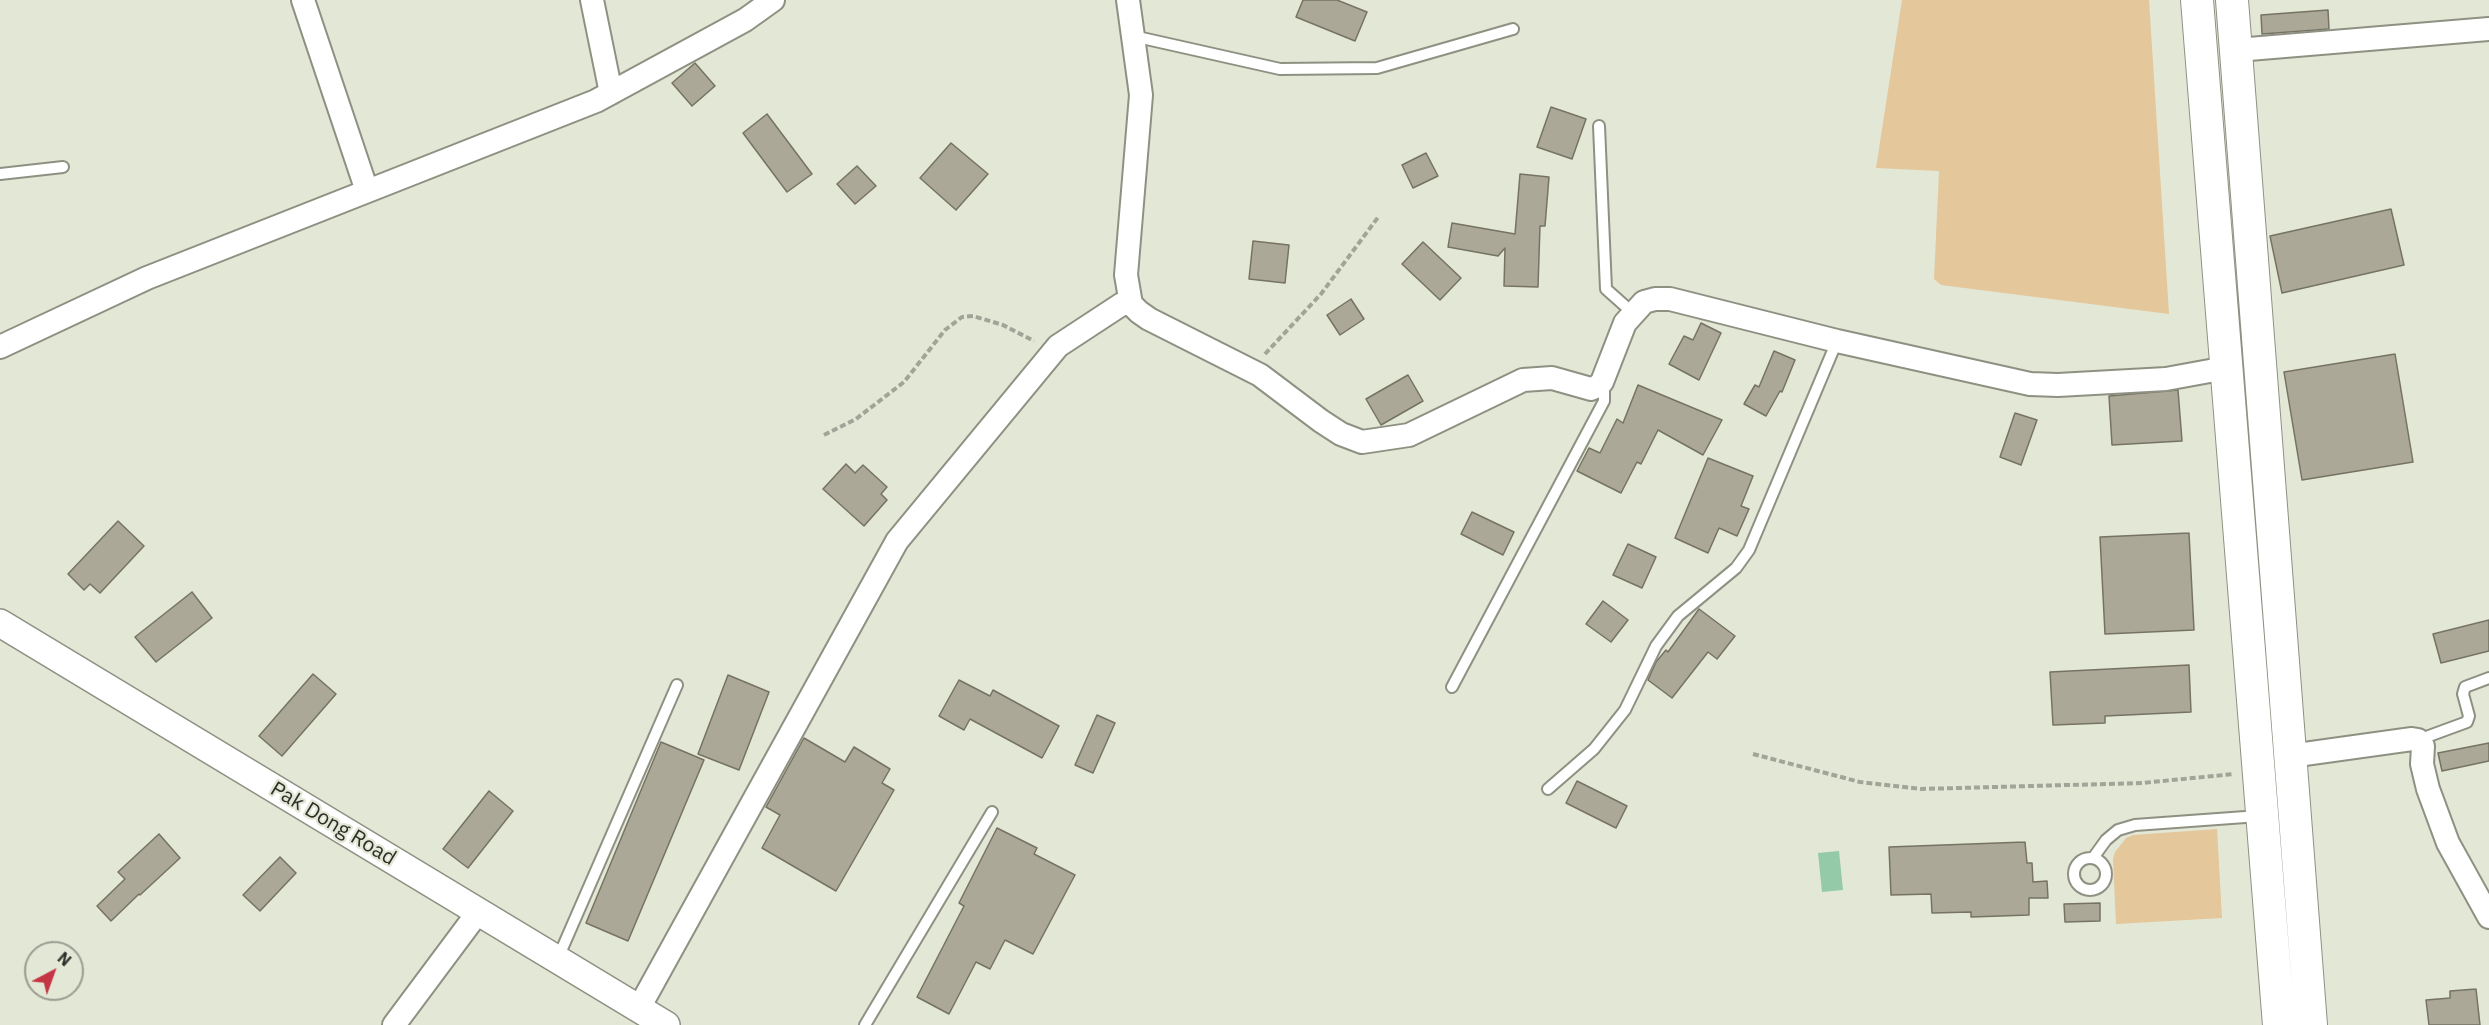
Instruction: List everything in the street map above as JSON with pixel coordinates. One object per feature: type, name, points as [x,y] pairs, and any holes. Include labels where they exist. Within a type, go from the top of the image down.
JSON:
[{"type":"main road","points":[[2197,0],[2280,1025]]},
{"type":"main road","points":[[2232,0],[2311,1025]]},
{"type":"main road","points":[[2251,669],[2283,666]]},
{"type":"street","points":[[303,0],[367,191]]},
{"type":"street","points":[[592,0],[610,93]]},
{"type":"street","points":[[0,347],[147,278],[596,101],[745,20],[773,0]]},
{"type":"street","points":[[1128,0],[1141,95],[1126,274],[1131,304],[1149,319],[1250,370],[1341,434],[1362,442],[1409,435],[1523,380],[1552,378],[1591,389],[1598,386],[1602,382],[1625,323],[1644,302],[1655,299],[1670,299],[1837,341],[2030,384],[2058,385],[2166,379],[2226,368]]},
{"type":"street","points":[[2236,50],[2489,29]]},
{"type":"street","points":[[639,1008],[897,541],[1058,346],[1116,308],[1131,304]]},
{"type":"street","name":"Pak Dong Road","points":[[0,624],[666,1025]]},
{"type":"street","points":[[2290,756],[2418,740],[2422,746],[2422,764],[2428,789],[2448,843],[2489,917]]},
{"type":"street","points":[[394,1025],[479,911]]},
{"type":"lane","points":[[1133,36],[1280,69],[1377,68],[1513,29]]},
{"type":"lane","points":[[1599,126],[1606,289],[1633,313]]},
{"type":"lane","points":[[0,174],[63,167]]},
{"type":"lane","points":[[1548,789],[1594,749],[1625,710],[1656,646],[1678,616],[1736,568],[1749,550],[1837,341]]},
{"type":"lane","points":[[1452,687],[1604,401],[1604,392],[1598,386]]},
{"type":"lane","points":[[2418,740],[2467,722],[2469,716],[2463,694],[2465,687],[2489,678]]},
{"type":"lane","points":[[558,958],[677,685]]},
{"type":"lane","points":[[865,1025],[992,812]]},
{"type":"lane","points":[[2093,858],[2106,840],[2118,830],[2135,825],[2263,816]]},
{"type":"path","points":[[1250,370],[1321,294],[1379,216]]},
{"type":"path","points":[[824,435],[856,419],[904,382],[945,330],[962,317],[973,316],[1003,325],[1026,335],[1052,354]]},
{"type":"path","points":[[1753,754],[1860,782],[1921,789],[2142,783],[2259,771]]},
{"type":"shaded area","points":[[1902,0],[2149,0],[2169,314],[1941,285],[1934,279],[1939,171],[1876,168]]},
{"type":"shaded area","points":[[2217,829],[2222,918],[2116,924],[2113,859],[2115,852],[2126,838],[2133,835]]},
{"type":"shaded area","points":[[1839,851],[1843,890],[1822,892],[1818,853]]},
{"type":"building","points":[[1303,0],[1337,0],[1367,12],[1355,41],[1296,17]]},
{"type":"building","points":[[2328,10],[2329,29],[2262,34],[2261,15]]},
{"type":"building","points":[[695,63],[715,86],[692,106],[672,83]]},
{"type":"building","points":[[1551,107],[1586,119],[1572,159],[1537,147]]},
{"type":"building","points":[[767,114],[812,174],[787,192],[743,133]]},
{"type":"building","points":[[951,143],[988,174],[956,210],[920,178]]},
{"type":"building","points":[[1426,153],[1438,176],[1413,188],[1402,165]]},
{"type":"building","points":[[857,166],[876,186],[855,204],[837,184]]},
{"type":"building","points":[[1520,174],[1549,177],[1545,226],[1540,226],[1538,287],[1504,286],[1505,248],[1498,256],[1448,247],[1452,223],[1515,234]]},
{"type":"building","points":[[2391,209],[2404,265],[2282,293],[2270,236]]},
{"type":"building","points":[[1253,241],[1289,245],[1285,283],[1249,279]]},
{"type":"building","points":[[1423,242],[1461,278],[1440,300],[1402,264]]},
{"type":"building","points":[[1351,299],[1364,319],[1340,335],[1327,315]]},
{"type":"building","points":[[1701,323],[1721,333],[1699,380],[1669,364],[1684,336],[1693,340]]},
{"type":"building","points":[[1774,351],[1795,360],[1782,392],[1780,391],[1766,416],[1744,404],[1755,385],[1759,387]]},
{"type":"building","points":[[2395,354],[2413,462],[2302,480],[2284,372]]},
{"type":"building","points":[[1408,375],[1423,401],[1381,425],[1366,399]]},
{"type":"building","points":[[1638,385],[1722,420],[1703,455],[1658,430],[1641,464],[1637,462],[1621,493],[1577,471],[1589,448],[1600,453],[1617,419],[1623,423]]},
{"type":"building","points":[[2178,390],[2182,441],[2112,445],[2109,396]]},
{"type":"building","points":[[2015,413],[2037,420],[2021,465],[2000,457]]},
{"type":"building","points":[[1708,458],[1753,476],[1741,506],[1749,509],[1737,536],[1719,528],[1708,553],[1675,538]]},
{"type":"building","points":[[846,464],[855,473],[863,465],[887,487],[881,494],[887,500],[864,526],[823,489]]},
{"type":"building","points":[[1472,512],[1514,532],[1503,555],[1461,534]]},
{"type":"building","points":[[118,521],[144,546],[100,593],[90,584],[84,590],[68,574]]},
{"type":"building","points":[[2189,533],[2194,630],[2105,634],[2100,537]]},
{"type":"building","points":[[1628,544],[1656,557],[1642,588],[1613,575]]},
{"type":"building","points":[[192,592],[212,618],[156,662],[135,637]]},
{"type":"building","points":[[1603,601],[1628,620],[1611,642],[1586,624]]},
{"type":"building","points":[[1699,609],[1735,636],[1717,659],[1708,652],[1672,698],[1648,680],[1656,662],[1666,650],[1668,652]]},
{"type":"building","points":[[2489,620],[2489,651],[2441,663],[2433,634]]},
{"type":"building","points":[[2189,665],[2191,712],[2105,716],[2105,723],[2053,725],[2050,672]]},
{"type":"building","points":[[313,674],[336,694],[282,756],[259,736]]},
{"type":"building","points":[[728,675],[769,692],[739,770],[698,754]]},
{"type":"building","points":[[959,680],[990,696],[993,690],[1059,726],[1042,758],[970,719],[964,730],[939,716]]},
{"type":"building","points":[[1097,715],[1115,723],[1093,773],[1075,765]]},
{"type":"building","points":[[804,738],[845,762],[854,747],[890,769],[882,783],[894,790],[836,891],[762,848],[780,815],[766,807]]},
{"type":"building","points":[[661,742],[704,760],[628,941],[586,923]]},
{"type":"building","points":[[2489,743],[2489,761],[2442,771],[2438,753]]},
{"type":"building","points":[[1577,781],[1627,806],[1616,828],[1566,803]]},
{"type":"building","points":[[489,791],[513,811],[468,868],[443,849]]},
{"type":"building","points":[[997,828],[1037,848],[1034,854],[1075,875],[1033,954],[1005,940],[990,969],[976,962],[949,1014],[917,997],[964,906],[959,903]]},
{"type":"building","points":[[159,834],[180,858],[111,921],[97,906],[125,879],[118,872]]},
{"type":"building","points":[[2025,842],[2027,863],[2032,863],[2033,882],[2047,881],[2048,898],[2029,898],[2029,915],[1971,917],[1971,912],[1932,913],[1931,894],[1891,895],[1889,847]]},
{"type":"building","points":[[280,857],[296,873],[260,911],[243,895]]},
{"type":"building","points":[[2100,903],[2100,921],[2065,922],[2064,904]]},
{"type":"building","points":[[2476,989],[2480,1025],[2429,1025],[2426,1000],[2450,998],[2450,991]]}]
